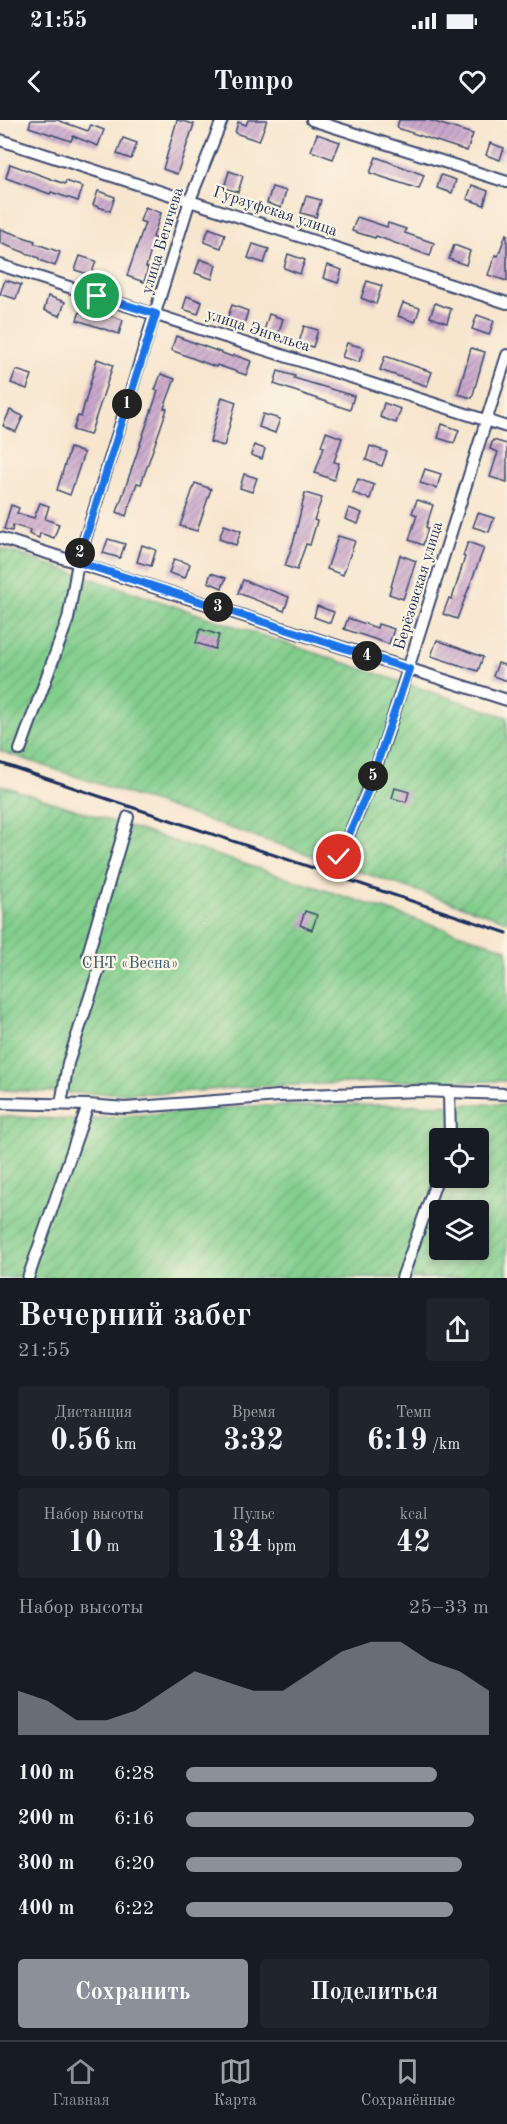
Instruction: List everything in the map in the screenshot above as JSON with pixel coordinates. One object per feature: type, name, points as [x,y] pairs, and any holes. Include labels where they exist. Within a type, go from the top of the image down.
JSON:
[{"type":"street","name":"улица Бегичева","points":[[20,750],[68,619],[78,562],[190,200],[222,120]]},
{"type":"street","points":[[312,120],[507,182]]},
{"type":"street","name":"Гурзуфская улица","points":[[0,140],[507,303]]},
{"type":"street","name":"улица Энгельса","points":[[0,266],[507,427]]},
{"type":"street","name":"Берёзовская улица","points":[[339,857],[367,793],[409,669],[507,355]]},
{"type":"street","points":[[0,538],[507,700]]},
{"type":"street","points":[[61,1104],[68,1063],[100,966],[88,954],[128,816]]},
{"type":"street","points":[[0,1104],[61,1104],[125,1108],[278,1096],[419,1091],[507,1094]]},
{"type":"street","points":[[449,1092],[450,1128]]},
{"type":"street","points":[[28,1278],[88,1105]]},
{"type":"street","points":[[402,1278],[434,1188]]},
{"type":"green space","points":[[0,548],[507,717],[507,921],[0,751]]},
{"type":"green space","name":"СНТ «Весна»","points":[[0,785],[507,949],[507,1081],[403,1081],[265,1086],[166,1093],[0,1090]]},
{"type":"green space","points":[[507,1104],[507,1278],[0,1278],[0,1116],[76,1120],[254,1106]]},
{"type":"building","points":[[31,120],[57,120],[88,131],[91,125],[104,130],[98,146],[73,136],[71,141],[29,127]]},
{"type":"building","points":[[177,120],[194,124],[177,174],[163,169]]},
{"type":"building","points":[[248,120],[267,120],[259,141],[235,133],[238,122],[246,125]]},
{"type":"building","points":[[399,120],[428,120],[473,134],[467,151],[397,128]]},
{"type":"building","points":[[317,134],[340,142],[333,159],[311,151]]},
{"type":"building","points":[[123,138],[137,143],[131,159],[117,154]]},
{"type":"building","points":[[490,143],[504,148],[500,160],[486,155]]},
{"type":"building","points":[[376,157],[424,175],[419,189],[370,173]]},
{"type":"building","points":[[10,164],[65,184],[66,181],[83,187],[78,201],[51,192],[50,194],[6,178]]},
{"type":"building","points":[[229,171],[243,176],[238,192],[224,188]]},
{"type":"building","points":[[441,175],[456,180],[452,193],[437,188]]},
{"type":"building","points":[[472,185],[488,191],[484,205],[467,199]]},
{"type":"building","points":[[272,187],[286,191],[281,208],[267,203]]},
{"type":"building","points":[[98,191],[115,197],[110,211],[93,205]]},
{"type":"building","points":[[306,196],[321,200],[316,217],[301,213]]},
{"type":"building","points":[[145,207],[161,213],[153,237],[155,238],[144,282],[127,276],[145,223],[140,221]]},
{"type":"building","points":[[357,217],[387,227],[388,223],[406,229],[405,233],[434,243],[430,256],[376,236],[375,238],[352,231]]},
{"type":"building","points":[[209,228],[225,234],[221,248],[204,242]]},
{"type":"building","points":[[0,229],[60,252],[55,266],[0,243]]},
{"type":"building","points":[[507,234],[507,281],[488,275]]},
{"type":"building","points":[[253,244],[269,249],[264,263],[248,258]]},
{"type":"building","points":[[454,245],[470,251],[466,265],[449,259]]},
{"type":"building","points":[[288,254],[305,260],[300,274],[284,268]]},
{"type":"building","points":[[80,256],[96,261],[91,275],[75,270]]},
{"type":"building","points":[[200,259],[216,265],[212,279],[195,273]]},
{"type":"building","points":[[327,265],[342,270],[338,283],[323,278]]},
{"type":"building","points":[[5,280],[21,285],[16,299],[0,294]]},
{"type":"building","points":[[367,281],[382,286],[376,304],[361,298]]},
{"type":"building","points":[[48,296],[65,302],[60,316],[44,310]]},
{"type":"building","points":[[187,296],[202,302],[198,314],[183,309]]},
{"type":"building","points":[[403,303],[420,308],[415,322],[398,316]]},
{"type":"building","points":[[435,303],[451,309],[447,323],[430,317]]},
{"type":"building","points":[[232,305],[248,311],[244,324],[227,319]]},
{"type":"building","points":[[82,306],[123,320],[119,334],[77,320]]},
{"type":"building","points":[[269,314],[283,319],[278,335],[264,331]]},
{"type":"building","points":[[477,315],[494,321],[489,335],[472,329]]},
{"type":"building","points":[[304,326],[318,330],[313,347],[299,343]]},
{"type":"building","points":[[176,336],[233,357],[234,355],[251,361],[246,375],[217,365],[216,367],[171,350]]},
{"type":"building","points":[[347,343],[364,348],[359,362],[342,357]]},
{"type":"building","points":[[471,348],[485,352],[472,398],[458,394]]},
{"type":"building","points":[[385,356],[432,372],[427,386],[380,370]]},
{"type":"building","points":[[97,359],[113,365],[90,435],[73,430],[78,416],[81,417]]},
{"type":"building","points":[[16,370],[32,375],[27,389],[11,383]]},
{"type":"building","points":[[278,371],[354,396],[350,410],[274,384]]},
{"type":"building","points":[[161,374],[175,379],[141,484],[137,483],[126,516],[117,512],[158,391],[155,390]]},
{"type":"building","points":[[222,397],[236,402],[224,446],[210,442]]},
{"type":"building","points":[[384,403],[401,409],[396,423],[380,417]]},
{"type":"building","points":[[10,410],[23,416],[16,432],[3,426]]},
{"type":"building","points":[[263,414],[280,419],[275,433],[259,427]]},
{"type":"building","points":[[442,424],[459,430],[454,443],[438,438]]},
{"type":"building","points":[[326,432],[342,438],[334,462],[339,463],[334,480],[315,473],[324,447],[321,446]]},
{"type":"building","points":[[493,440],[507,444],[507,482],[490,477],[498,452],[490,449]]},
{"type":"building","points":[[254,445],[265,449],[262,459],[251,455]]},
{"type":"building","points":[[370,446],[387,452],[382,466],[366,460]]},
{"type":"building","points":[[70,448],[84,453],[70,495],[57,490]]},
{"type":"building","points":[[425,469],[441,474],[437,488],[420,483]]},
{"type":"building","points":[[244,474],[257,478],[252,492],[240,488]]},
{"type":"building","points":[[358,479],[374,485],[370,499],[353,493]]},
{"type":"building","points":[[195,483],[211,489],[197,531],[180,526]]},
{"type":"building","points":[[305,493],[322,498],[314,520],[317,521],[310,545],[306,544],[297,570],[285,566],[294,540]]},
{"type":"building","points":[[417,500],[433,505],[423,545],[409,540],[417,515],[412,513]]},
{"type":"building","points":[[40,503],[49,506],[45,519],[59,524],[54,538],[40,533],[39,538],[29,534],[30,530],[13,525],[12,531],[4,529],[11,505],[19,508],[17,513],[34,518]]},
{"type":"building","points":[[349,508],[362,513],[358,524],[345,519]]},
{"type":"building","points":[[478,513],[494,518],[489,532],[473,527]]},
{"type":"building","points":[[224,525],[241,531],[236,545],[219,539]]},
{"type":"building","points":[[338,536],[355,541],[343,575],[327,569]]},
{"type":"building","points":[[108,539],[125,544],[120,558],[103,553]]},
{"type":"building","points":[[468,542],[484,548],[457,619],[443,614],[449,598],[452,599]]},
{"type":"building","points":[[142,545],[156,550],[151,566],[137,562]]},
{"type":"building","points":[[400,555],[416,561],[403,599],[389,594]]},
{"type":"building","points":[[174,559],[190,564],[185,578],[169,573]]},
{"type":"building","points":[[211,573],[226,578],[222,588],[208,582]]},
{"type":"building","points":[[243,580],[289,597],[284,611],[238,593]]},
{"type":"building","points":[[317,606],[334,612],[330,623],[314,617]]},
{"type":"building","points":[[348,618],[377,628],[378,624],[394,629],[389,644],[344,629]]},
{"type":"building","points":[[200,629],[219,635],[215,649],[196,643]]},
{"type":"building","points":[[437,640],[483,657],[478,671],[431,656]]},
{"type":"building","points":[[498,663],[507,666],[507,681],[493,676]]},
{"type":"building","points":[[395,788],[409,792],[406,802],[392,798]]},
{"type":"building","points":[[305,911],[317,915],[312,930],[300,925]]},
{"type":"railway","points":[[0,763],[507,933]]},
{"type":"route","points":[[97,296],[156,314],[78,562],[409,669],[367,793],[345,848],[339,857]]}]
